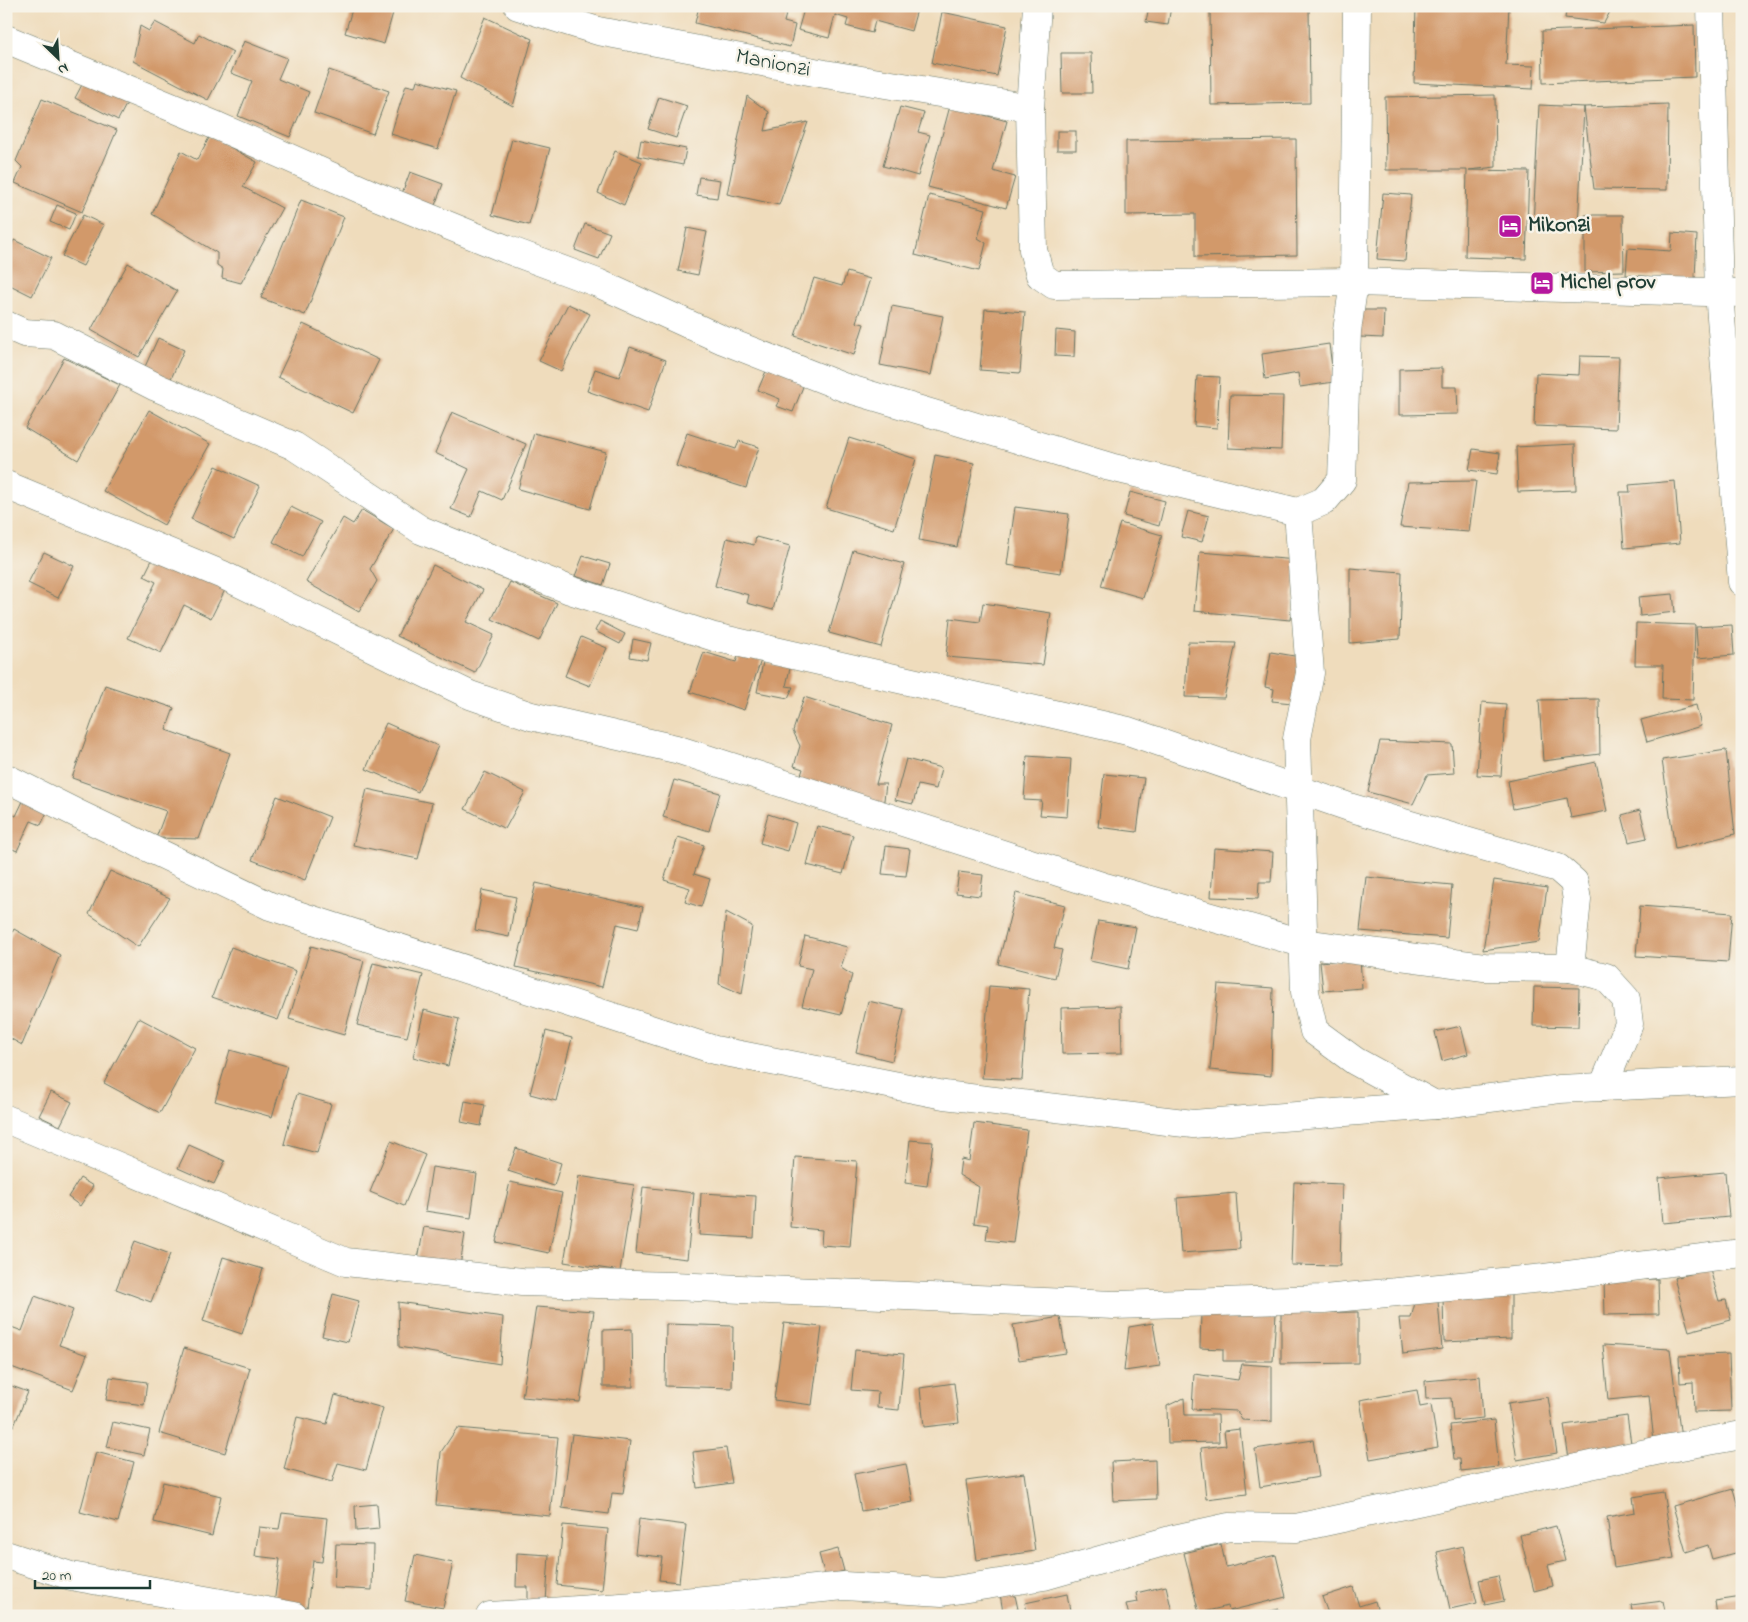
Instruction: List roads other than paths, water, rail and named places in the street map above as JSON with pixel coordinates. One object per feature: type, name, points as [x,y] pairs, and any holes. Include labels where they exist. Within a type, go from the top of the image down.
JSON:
[{"type":"street","name":"Manionzi","points":[[518,6],[598,31],[825,74],[1030,108]]},
{"type":"street","points":[[1037,6],[1030,108],[1033,250],[1040,275],[1054,286],[1354,282],[1730,293]]},
{"type":"street","points":[[6,39],[216,126],[376,196],[506,249],[598,283],[723,340],[843,387],[1110,467],[1298,512],[1324,501],[1342,480],[1347,331],[1354,282],[1357,6]]},
{"type":"street","points":[[1711,6],[1730,293],[1742,582]]},
{"type":"street","points":[[6,325],[24,334],[54,335],[156,386],[294,446],[421,530],[570,590],[714,637],[1128,731],[1352,808],[1558,868],[1574,882],[1577,900],[1570,968]]},
{"type":"street","points":[[6,485],[223,575],[470,695],[531,716],[676,749],[1106,887],[1302,943],[1484,966],[1570,968],[1606,977],[1626,999],[1629,1024],[1603,1086]]},
{"type":"street","points":[[1298,512],[1310,673],[1297,739],[1302,943],[1305,992],[1314,1031],[1355,1061],[1435,1105]]},
{"type":"street","points":[[6,778],[270,906],[715,1050],[944,1095],[1193,1124],[1435,1105],[1560,1089],[1742,1080]]},
{"type":"street","points":[[6,1119],[346,1262],[522,1282],[674,1286],[1114,1305],[1324,1299],[1544,1278],[1742,1253]]},
{"type":"street","points":[[490,1616],[664,1604],[844,1586],[942,1592],[1044,1576],[1174,1540],[1229,1527],[1296,1528],[1670,1448],[1742,1435]]},
{"type":"street","points":[[6,1555],[71,1576],[294,1616]]},
{"type":"place","name":"Mikonzi","points":[[1510,226]]},
{"type":"place","name":"Michel prov","points":[[1542,283]]}]
